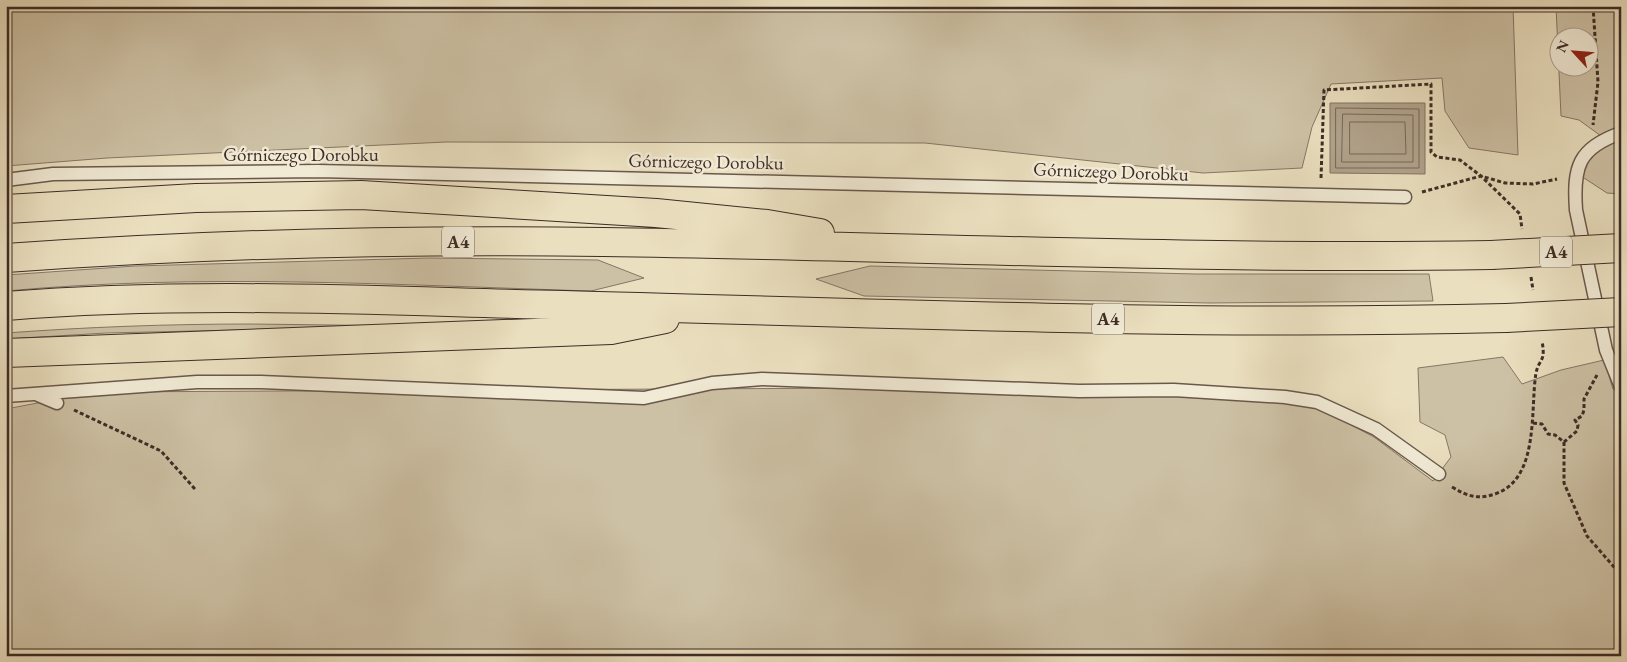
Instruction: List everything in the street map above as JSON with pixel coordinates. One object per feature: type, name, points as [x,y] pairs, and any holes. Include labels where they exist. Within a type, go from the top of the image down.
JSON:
[{"type":"highway","points":[[6,209],[196,198],[361,195],[656,213],[767,224],[910,249]]},
{"type":"highway","name":"A4","points":[[6,258],[214,246],[429,242],[601,242],[1248,257],[1491,255],[1621,248]]},
{"type":"highway","name":"A4","points":[[6,306],[214,298],[1174,321],[1382,321],[1506,318],[1621,312]]},
{"type":"highway","points":[[6,353],[611,330],[710,309]]},
{"type":"lane","points":[[1621,132],[1603,139],[1590,148],[1576,169],[1574,186],[1576,210],[1606,350],[1612,369],[1621,387]]},
{"type":"lane","name":"Górniczego Dorobku","points":[[6,180],[53,174],[318,171],[1405,197]]},
{"type":"lane","points":[[6,396],[198,382],[261,382],[644,398],[712,383],[762,379],[1079,391],[1174,390],[1285,397],[1317,402],[1376,429],[1439,474]]},
{"type":"lane","points":[[36,394],[57,403]]},
{"type":"path","points":[[1590,148],[1598,82],[1593,6]]},
{"type":"path","points":[[1320,196],[1324,90],[1430,84],[1431,152],[1437,157],[1460,160],[1481,176],[1501,198],[1520,214],[1523,232]]},
{"type":"path","points":[[1405,197],[1481,176],[1505,184],[1533,184],[1563,178],[1576,169]]},
{"type":"path","points":[[1529,270],[1534,298]]},
{"type":"path","points":[[1439,474],[1449,485],[1465,495],[1483,498],[1500,493],[1512,483],[1525,463],[1533,423],[1536,371],[1544,354],[1541,336]]},
{"type":"path","points":[[1612,369],[1595,376],[1584,399],[1582,416],[1575,420],[1578,425],[1577,431],[1564,442],[1564,482],[1588,536],[1621,575]]},
{"type":"path","points":[[57,403],[161,451],[194,489]]},
{"type":"path","points":[[1533,423],[1542,424],[1548,434],[1555,435],[1564,442]]},
{"type":"shaded area","points":[[6,6],[1513,6],[1518,155],[1469,148],[1445,111],[1442,78],[1331,84],[1312,127],[1302,168],[1203,173],[925,143],[446,142],[107,158],[6,166]]},
{"type":"shaded area","points":[[1556,6],[1621,6],[1621,128],[1601,136],[1579,120],[1561,116],[1559,78],[1600,78],[1600,28],[1557,28]]},
{"type":"shaded area","points":[[1621,139],[1621,194],[1607,193],[1581,176],[1583,169],[1596,153],[1607,145]]},
{"type":"shaded area","points":[[429,258],[598,260],[644,278],[591,291],[298,282],[225,282],[79,286],[6,291],[6,275],[135,266]]},
{"type":"shaded area","points":[[870,266],[1196,274],[1429,274],[1433,301],[1209,303],[864,296],[816,279]]},
{"type":"shaded area","points":[[250,324],[415,326],[106,333],[6,339],[6,333],[36,331],[128,326]]},
{"type":"shaded area","points":[[1503,357],[1522,384],[1561,370],[1604,360],[1613,389],[1621,395],[1621,656],[6,656],[6,409],[95,392],[1064,387],[1268,401],[1319,408],[1374,437],[1433,481],[1451,457],[1445,435],[1420,422],[1418,368]]},
{"type":"water","points":[[1330,103],[1425,103],[1425,174],[1330,173]]}]
